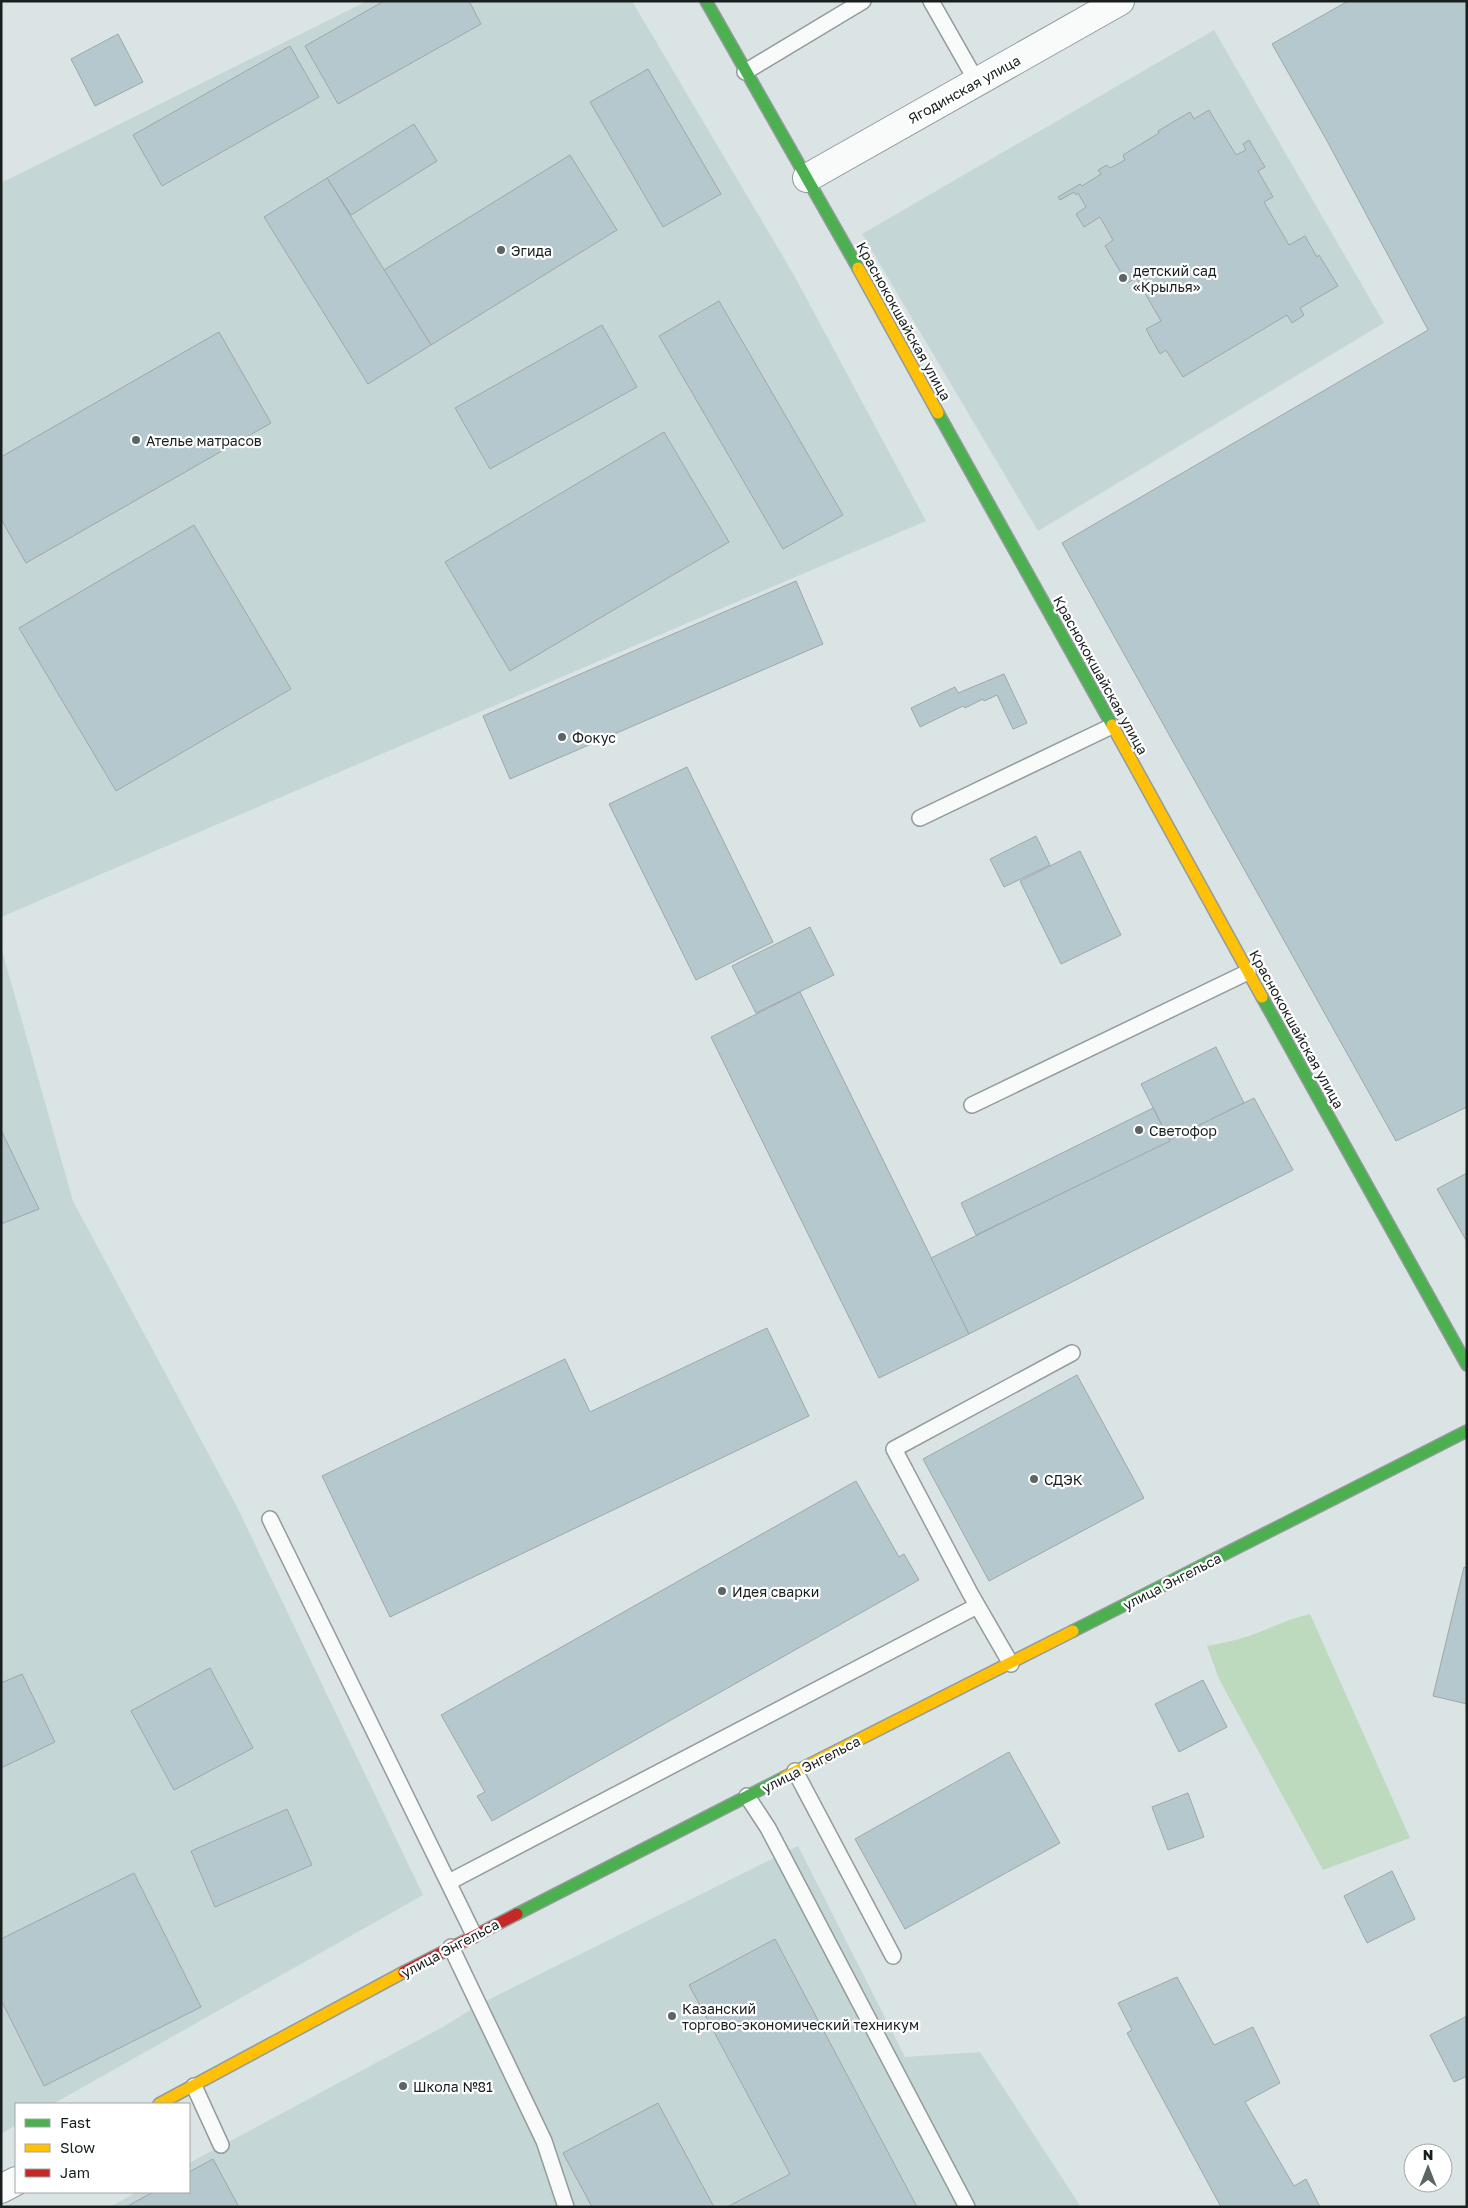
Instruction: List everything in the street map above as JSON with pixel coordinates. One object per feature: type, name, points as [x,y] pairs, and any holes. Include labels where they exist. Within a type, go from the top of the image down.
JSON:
[{"type":"street","name":"Краснококшайская улица","points":[[706,1],[807,178],[1467,1365]]},
{"type":"street","name":"Ягодинская улица","points":[[807,178],[1120,1]]},
{"type":"street","name":"улица Энгельса","points":[[161,2103],[450,1947],[1467,1431]]},
{"type":"street","points":[[1,2190],[15,2182]]},
{"type":"lane","points":[[746,72],[864,1]]},
{"type":"lane","points":[[931,1],[977,82]]},
{"type":"lane","points":[[920,818],[1112,726]]},
{"type":"lane","points":[[972,1106],[1248,972]]},
{"type":"lane","points":[[1010,1664],[894,1449],[1072,1353]]},
{"type":"lane","points":[[270,1519],[474,1935]]},
{"type":"lane","points":[[449,1882],[978,1606]]},
{"type":"lane","points":[[796,1772],[893,1956]]},
{"type":"lane","points":[[747,1796],[768,1828],[967,2207]]},
{"type":"lane","points":[[450,1947],[544,2141],[566,2207]]},
{"type":"lane","points":[[194,2086],[221,2145]]},
{"type":"shaded area","points":[[367,1],[632,1],[795,277],[926,521],[1,917],[1,183]]},
{"type":"shaded area","name":"детский сад «Крылья»","points":[[1214,30],[1384,323],[1038,531],[862,234]]},
{"type":"shaded area","points":[[1,947],[73,1201],[238,1509],[423,1895],[55,2103],[15,2103],[15,2126],[1,2134]]},
{"type":"shaded area","name":"Казанский торгово-экономический техникум","points":[[798,1846],[905,2057],[980,2052],[1081,2207],[110,2207],[135,2193],[190,2193],[190,2162],[443,2027],[478,2005]]},
{"type":"green space","points":[[1310,1614],[1410,1838],[1323,1870],[1219,1679],[1207,1646],[1245,1637]]},
{"type":"building","points":[[384,1],[469,1],[481,24],[338,104],[305,46]]},
{"type":"building","points":[[1348,1],[1467,1],[1467,1107],[1396,1141],[1062,543],[1428,330],[1326,139],[1272,44]]},
{"type":"building","points":[[118,34],[143,82],[95,106],[71,59]]},
{"type":"building","points":[[290,46],[319,97],[162,186],[133,135]]},
{"type":"building","points":[[648,69],[721,194],[663,227],[590,102]]},
{"type":"building","points":[[1209,110],[1236,155],[1246,150],[1243,144],[1249,140],[1265,167],[1258,171],[1273,197],[1264,202],[1289,245],[1305,236],[1317,257],[1319,255],[1338,286],[1300,308],[1304,315],[1292,323],[1287,315],[1183,377],[1166,350],[1160,354],[1146,329],[1161,321],[1136,278],[1127,283],[1105,246],[1113,240],[1100,217],[1084,227],[1076,214],[1086,207],[1078,193],[1076,195],[1074,192],[1060,200],[1058,197],[1080,184],[1082,186],[1101,174],[1098,170],[1107,165],[1110,168],[1125,160],[1123,155],[1190,112],[1194,119]]},
{"type":"building","points":[[414,124],[437,161],[351,215],[327,178]]},
{"type":"building","name":"Эгида","points":[[570,155],[617,230],[431,345],[384,270]]},
{"type":"building","points":[[327,178],[431,345],[368,384],[264,217]]},
{"type":"building","points":[[719,301],[843,515],[783,549],[659,336]]},
{"type":"building","points":[[602,325],[637,387],[490,469],[455,408]]},
{"type":"building","name":"Ателье матрасов","points":[[219,332],[271,423],[26,563],[1,519],[1,457]]},
{"type":"building","points":[[664,432],[729,542],[510,671],[445,562]]},
{"type":"building","points":[[194,525],[291,689],[116,791],[19,628]]},
{"type":"building","points":[[796,581],[823,644],[510,779],[483,716]]},
{"type":"building","points":[[1004,674],[1027,723],[1013,729],[997,695],[984,701],[983,699],[965,708],[963,706],[920,727],[911,708],[955,687],[958,693]]},
{"type":"building","points":[[687,767],[773,942],[696,980],[609,804]]},
{"type":"building","points":[[1036,836],[1050,865],[1004,887],[990,859]]},
{"type":"building","points":[[1080,851],[1121,935],[1061,964],[1020,881]]},
{"type":"building","points":[[810,927],[834,975],[756,1013],[732,966]]},
{"type":"building","points":[[800,992],[969,1334],[879,1378],[711,1037]]},
{"type":"building","points":[[1216,1047],[1244,1103],[1170,1141],[1141,1084]]},
{"type":"building","points":[[1254,1098],[1293,1170],[969,1334],[931,1258]]},
{"type":"building","points":[[1153,1108],[1170,1141],[976,1235],[961,1203]]},
{"type":"building","points":[[1,1130],[39,1209],[1,1224]]},
{"type":"building","points":[[1467,1173],[1467,1242],[1437,1189]]},
{"type":"building","points":[[767,1328],[809,1416],[390,1617],[322,1476],[565,1359],[590,1412]]},
{"type":"building","name":"СДЭК","points":[[1077,1375],[1144,1498],[989,1581],[923,1459]]},
{"type":"building","points":[[856,1481],[899,1557],[904,1554],[919,1580],[492,1821],[477,1796],[485,1792],[441,1715]]},
{"type":"building","points":[[1464,1567],[1467,1568],[1467,1704],[1433,1696]]},
{"type":"building","points":[[210,1668],[253,1748],[174,1790],[131,1711]]},
{"type":"building","points":[[22,1674],[55,1742],[1,1768],[1,1683]]},
{"type":"building","points":[[1203,1680],[1227,1727],[1179,1752],[1155,1704]]},
{"type":"building","points":[[1009,1752],[1060,1843],[905,1929],[855,1839]]},
{"type":"building","points":[[1188,1793],[1204,1837],[1168,1850],[1152,1807]]},
{"type":"building","points":[[287,1809],[312,1865],[215,1907],[191,1851]]},
{"type":"building","points":[[1392,1871],[1415,1919],[1367,1943],[1344,1896]]},
{"type":"building","points":[[134,1873],[201,2007],[44,2086],[1,2000],[1,1939]]},
{"type":"building","points":[[775,1939],[917,2207],[727,2207],[790,2174],[689,1985]]},
{"type":"building","points":[[1177,1977],[1214,2045],[1253,2027],[1280,2083],[1245,2102],[1294,2186],[1306,2179],[1320,2207],[1221,2207],[1127,2033],[1132,2030],[1118,2003]]},
{"type":"building","points":[[1467,2016],[1467,2076],[1454,2082],[1430,2035]]},
{"type":"building","points":[[658,2103],[714,2207],[592,2207],[563,2153]]},
{"type":"building","points":[[213,2159],[239,2207],[126,2207],[151,2193],[190,2193],[190,2171]]},
{"type":"traffic: fast","points":[[706,1],[858,268]]},
{"type":"traffic: fast","points":[[938,413],[1112,725]]},
{"type":"traffic: fast","points":[[1262,997],[1467,1365]]},
{"type":"traffic: fast","points":[[1073,1631],[1467,1431]]},
{"type":"traffic: fast","points":[[517,1914],[785,1777]]},
{"type":"traffic: slow","points":[[858,268],[938,413]]},
{"type":"traffic: slow","points":[[1112,725],[1262,997]]},
{"type":"traffic: slow","points":[[785,1777],[1073,1631]]},
{"type":"traffic: slow","points":[[161,2103],[404,1972]]},
{"type":"traffic: jam","points":[[404,1972],[517,1914]]},
{"type":"place","name":"Эгида","points":[[501,250]]},
{"type":"place","name":"детский сад «Крылья»","points":[[1123,278]]},
{"type":"place","name":"Ателье матрасов","points":[[136,440]]},
{"type":"place","name":"Фокус","points":[[562,737]]},
{"type":"place","name":"Светофор","points":[[1139,1130]]},
{"type":"place","name":"СДЭК","points":[[1034,1479]]},
{"type":"place","name":"Идея сварки","points":[[722,1591]]},
{"type":"place","name":"Казанский торгово-экономический техникум","points":[[672,2016]]},
{"type":"place","name":"Школа №81","points":[[403,2086]]}]
